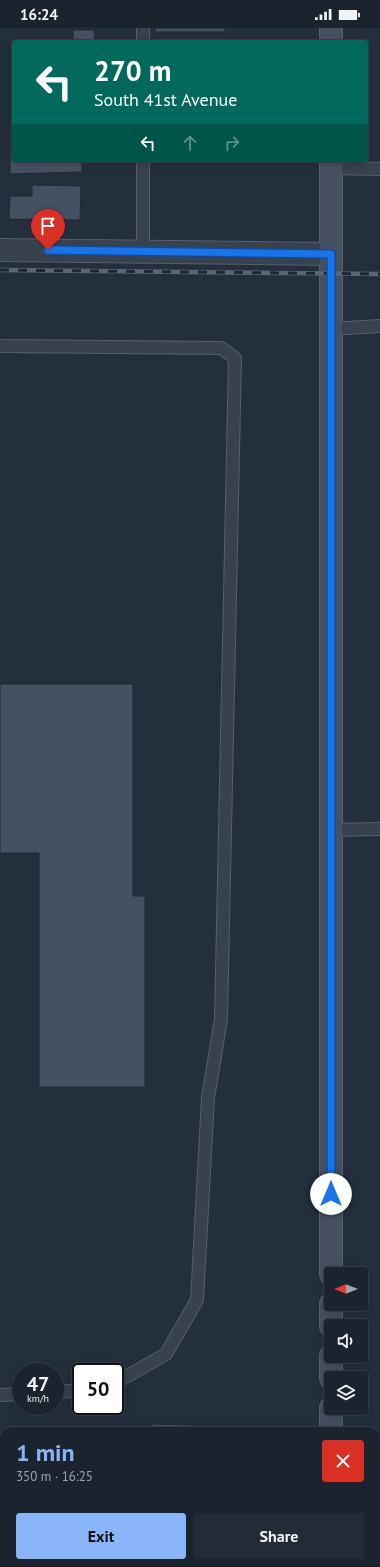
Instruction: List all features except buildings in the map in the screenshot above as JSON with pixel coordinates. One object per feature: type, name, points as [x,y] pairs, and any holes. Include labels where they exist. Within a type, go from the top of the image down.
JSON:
[{"type":"main road","points":[[331,28],[331,40]]},
{"type":"main road","points":[[331,164],[331,1267]]},
{"type":"main road","points":[[331,1415],[331,1427]]},
{"type":"street","points":[[0,250],[331,254]]},
{"type":"lane","points":[[144,28],[144,40]]},
{"type":"lane","points":[[143,162],[143,251]]},
{"type":"lane","points":[[331,164],[380,169]]},
{"type":"lane","points":[[331,329],[380,326]]},
{"type":"lane","points":[[0,346],[221,348],[235,358],[221,1019],[208,1098],[197,1300],[166,1354],[124,1378]]},
{"type":"lane","points":[[331,830],[380,829]]},
{"type":"lane","points":[[0,1396],[12,1395]]},
{"type":"railway","points":[[0,270],[380,274]]},
{"type":"route","points":[[48,250],[331,254],[331,1194]]}]
